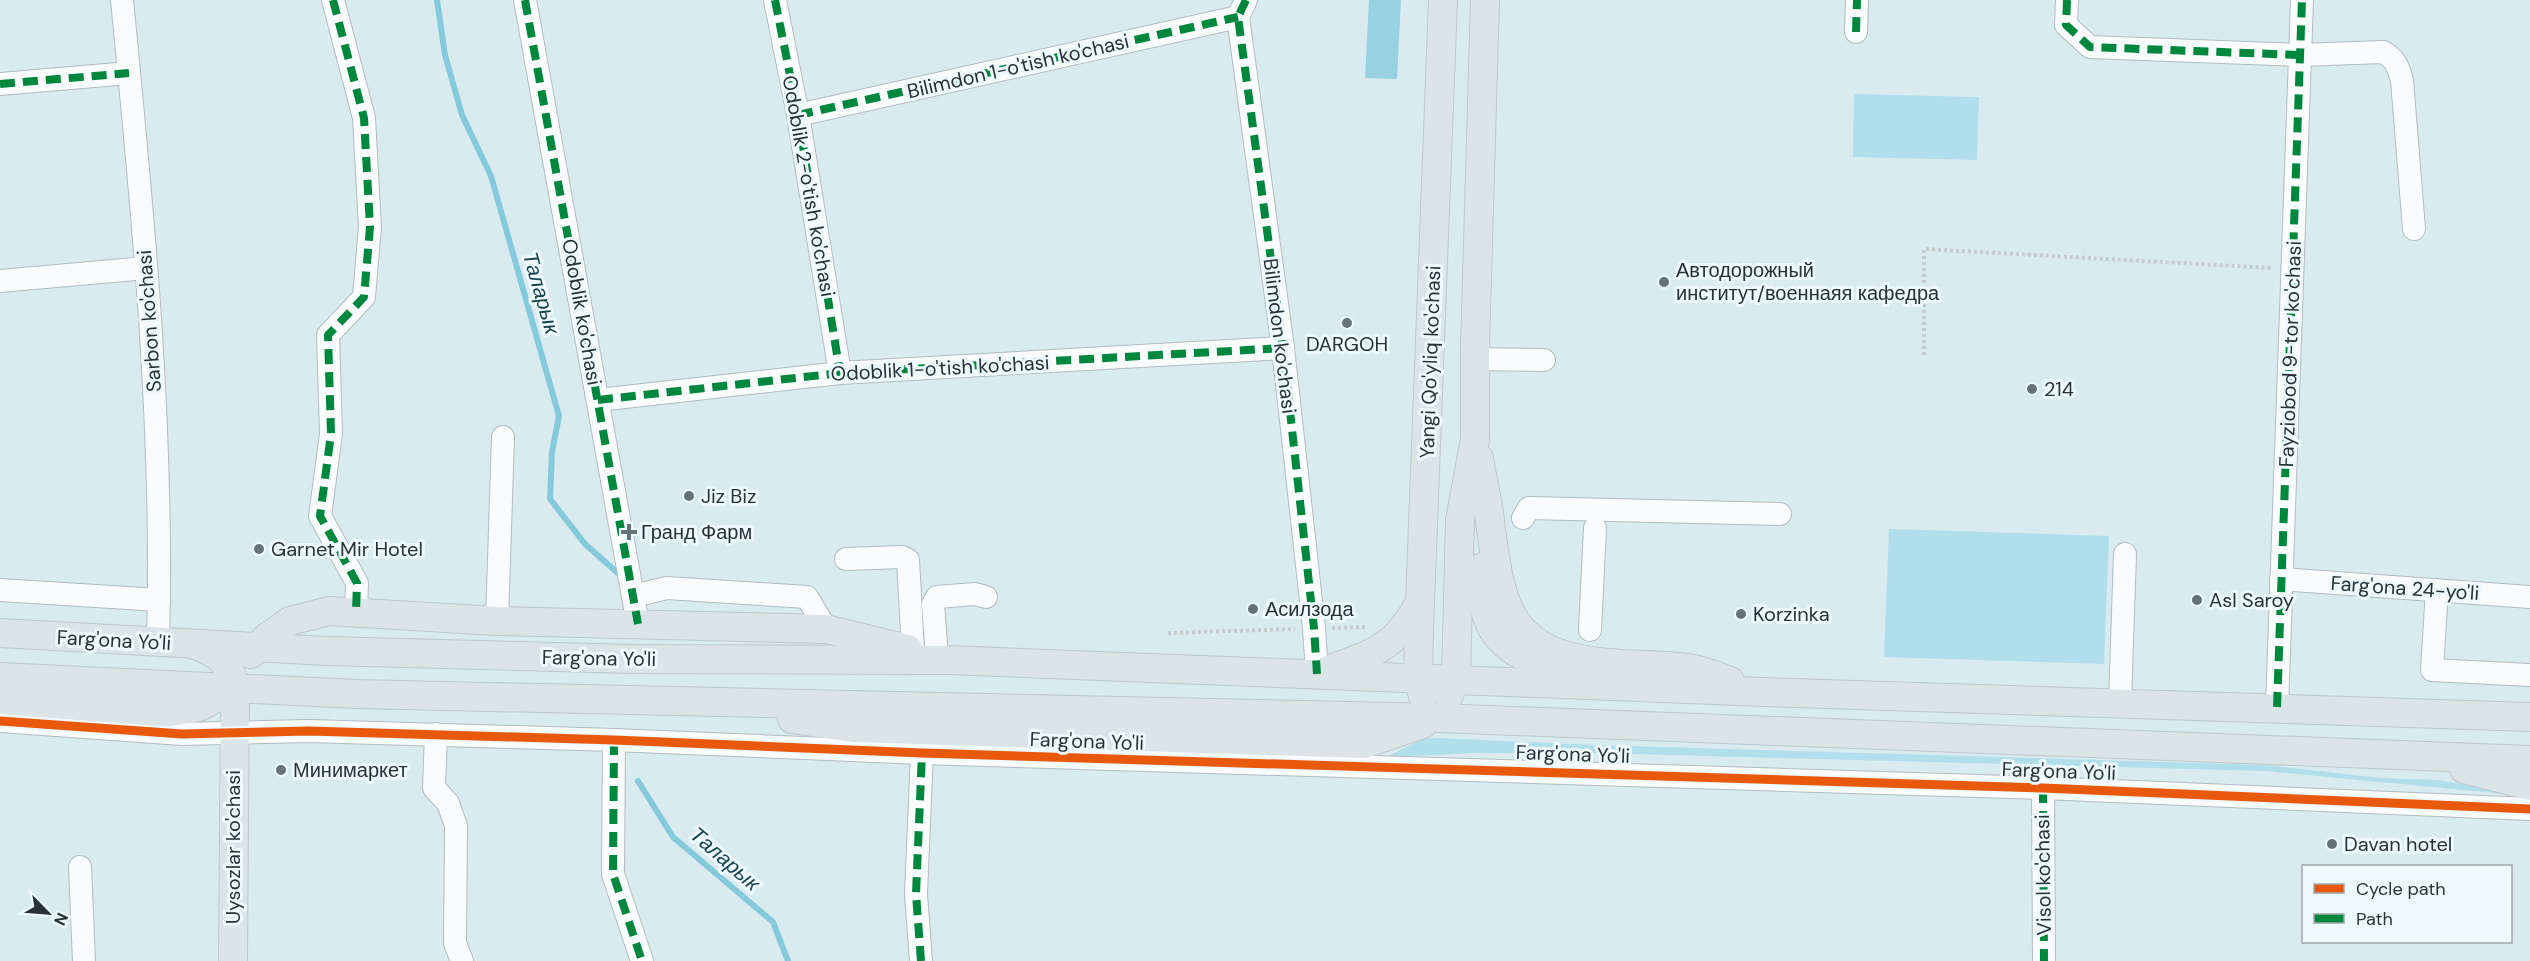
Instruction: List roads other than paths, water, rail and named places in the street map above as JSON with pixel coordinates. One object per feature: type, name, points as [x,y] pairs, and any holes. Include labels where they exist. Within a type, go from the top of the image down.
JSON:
[{"type":"main road","name":"Yangi Qo'yliq ko'chasi","points":[[1438,718],[1424,698],[1418,678],[1443,0]]},
{"type":"main road","points":[[1485,0],[1474,359],[1476,440],[1484,488],[1485,609],[1499,638],[1514,652],[1538,663],[1684,676],[1764,692]]},
{"type":"main road","points":[[0,677],[235,688],[675,702],[853,729],[1364,744],[1400,734],[1438,718],[1456,680],[1460,520],[1476,440]]},
{"type":"main road","points":[[1317,674],[1388,645],[1406,627],[1421,600]]},
{"type":"main road","points":[[0,700],[165,713],[199,706],[235,688],[243,666],[257,647],[278,628],[303,616],[322,612],[497,621],[826,629],[932,656]]},
{"type":"main road","name":"Farg'ona Yo'li","points":[[0,633],[194,645],[634,659],[932,656],[1764,692],[2530,717]]},
{"type":"main road","points":[[194,645],[221,658],[230,670],[235,688]]},
{"type":"main road","name":"Uysozlar ko'chasi","points":[[233,961],[235,688]]},
{"type":"main road","name":"Farg'ona Yo'li","points":[[1438,718],[2530,760]]},
{"type":"main road","points":[[2410,755],[2530,786]]},
{"type":"street","name":"Sarbon ko'chasi","points":[[122,0],[146,268],[156,434],[158,642]]},
{"type":"street","points":[[333,0],[364,118],[370,227],[364,297],[328,335],[331,434],[320,516],[357,583],[356,612]]},
{"type":"street","name":"Odoblik ko'chasi","points":[[525,0],[638,624]]},
{"type":"street","name":"Odoblik 2-o'tish ko'chasi","points":[[775,0],[798,115],[840,373]]},
{"type":"street","points":[[1856,32],[1857,0]]},
{"type":"street","points":[[2067,0],[2066,25],[2090,47],[2300,55],[2383,52],[2392,57],[2398,66],[2402,80],[2414,229]]},
{"type":"street","name":"Fayziobod 9-tor ko'chasi","points":[[2277,707],[2302,0]]},
{"type":"street","name":"Bilimdon 1-o'tish ko'chasi","points":[[798,115],[1242,8]]},
{"type":"street","name":"Bilimdon ko'chasi","points":[[1242,8],[1283,348],[1317,674]]},
{"type":"street","points":[[0,84],[129,73]]},
{"type":"street","points":[[0,280],[146,268]]},
{"type":"street","name":"Odoblik 1-o'tish ko'chasi","points":[[598,400],[840,373],[1283,348]]},
{"type":"street","points":[[1474,359],[1544,360]]},
{"type":"street","points":[[497,621],[503,437]]},
{"type":"street","points":[[1523,518],[1529,508],[1780,514]]},
{"type":"street","points":[[1590,630],[1595,528]]},
{"type":"street","points":[[2120,702],[2125,554]]},
{"type":"street","points":[[846,559],[902,556],[908,560],[932,656]]},
{"type":"street","name":"Farg'ona 24-yo'li","points":[[2281,579],[2530,597]]},
{"type":"street","points":[[633,596],[667,588],[807,597],[826,629]]},
{"type":"street","points":[[0,590],[159,600]]},
{"type":"street","points":[[2437,590],[2432,670],[2530,675]]},
{"type":"street","points":[[932,656],[933,604],[937,597],[975,594],[986,597]]},
{"type":"street","name":"Farg'ona Yo'li","points":[[0,721],[182,734],[309,731],[436,734],[922,753],[2043,788],[2530,809]]},
{"type":"street","points":[[436,734],[434,788],[448,803],[456,826],[455,943],[462,961]]},
{"type":"street","points":[[614,740],[613,874],[642,961]]},
{"type":"street","points":[[921,961],[916,894],[922,753]]},
{"type":"street","name":"Visol ko'chasi","points":[[2043,788],[2044,961]]},
{"type":"street","points":[[80,867],[84,961]]},
{"type":"waterway","name":"Таларык","points":[[437,0],[445,55],[462,115],[491,176],[559,416],[552,452],[550,499],[585,544],[620,575]]},
{"type":"waterway","name":"Таларык","points":[[638,781],[673,837],[773,922],[788,961]]},
{"type":"place","name":"Автодорожный институт/военнаяя кафедра","points":[[1664,282]]},
{"type":"place","name":"DARGOH","points":[[1347,323]]},
{"type":"place","name":"214","points":[[2032,389]]},
{"type":"place","name":"Jiz Biz","points":[[689,496]]},
{"type":"place","name":"Гранд Фарм","points":[[629,532]]},
{"type":"place","name":"Garnet Mir Hotel","points":[[259,549]]},
{"type":"place","name":"Asl Saroy","points":[[2197,600]]},
{"type":"place","name":"Асилзода","points":[[1253,609]]},
{"type":"place","name":"Korzinka","points":[[1741,614]]},
{"type":"place","name":"Минимаркет","points":[[281,770]]},
{"type":"place","name":"Davan hotel","points":[[2332,844]]}]
